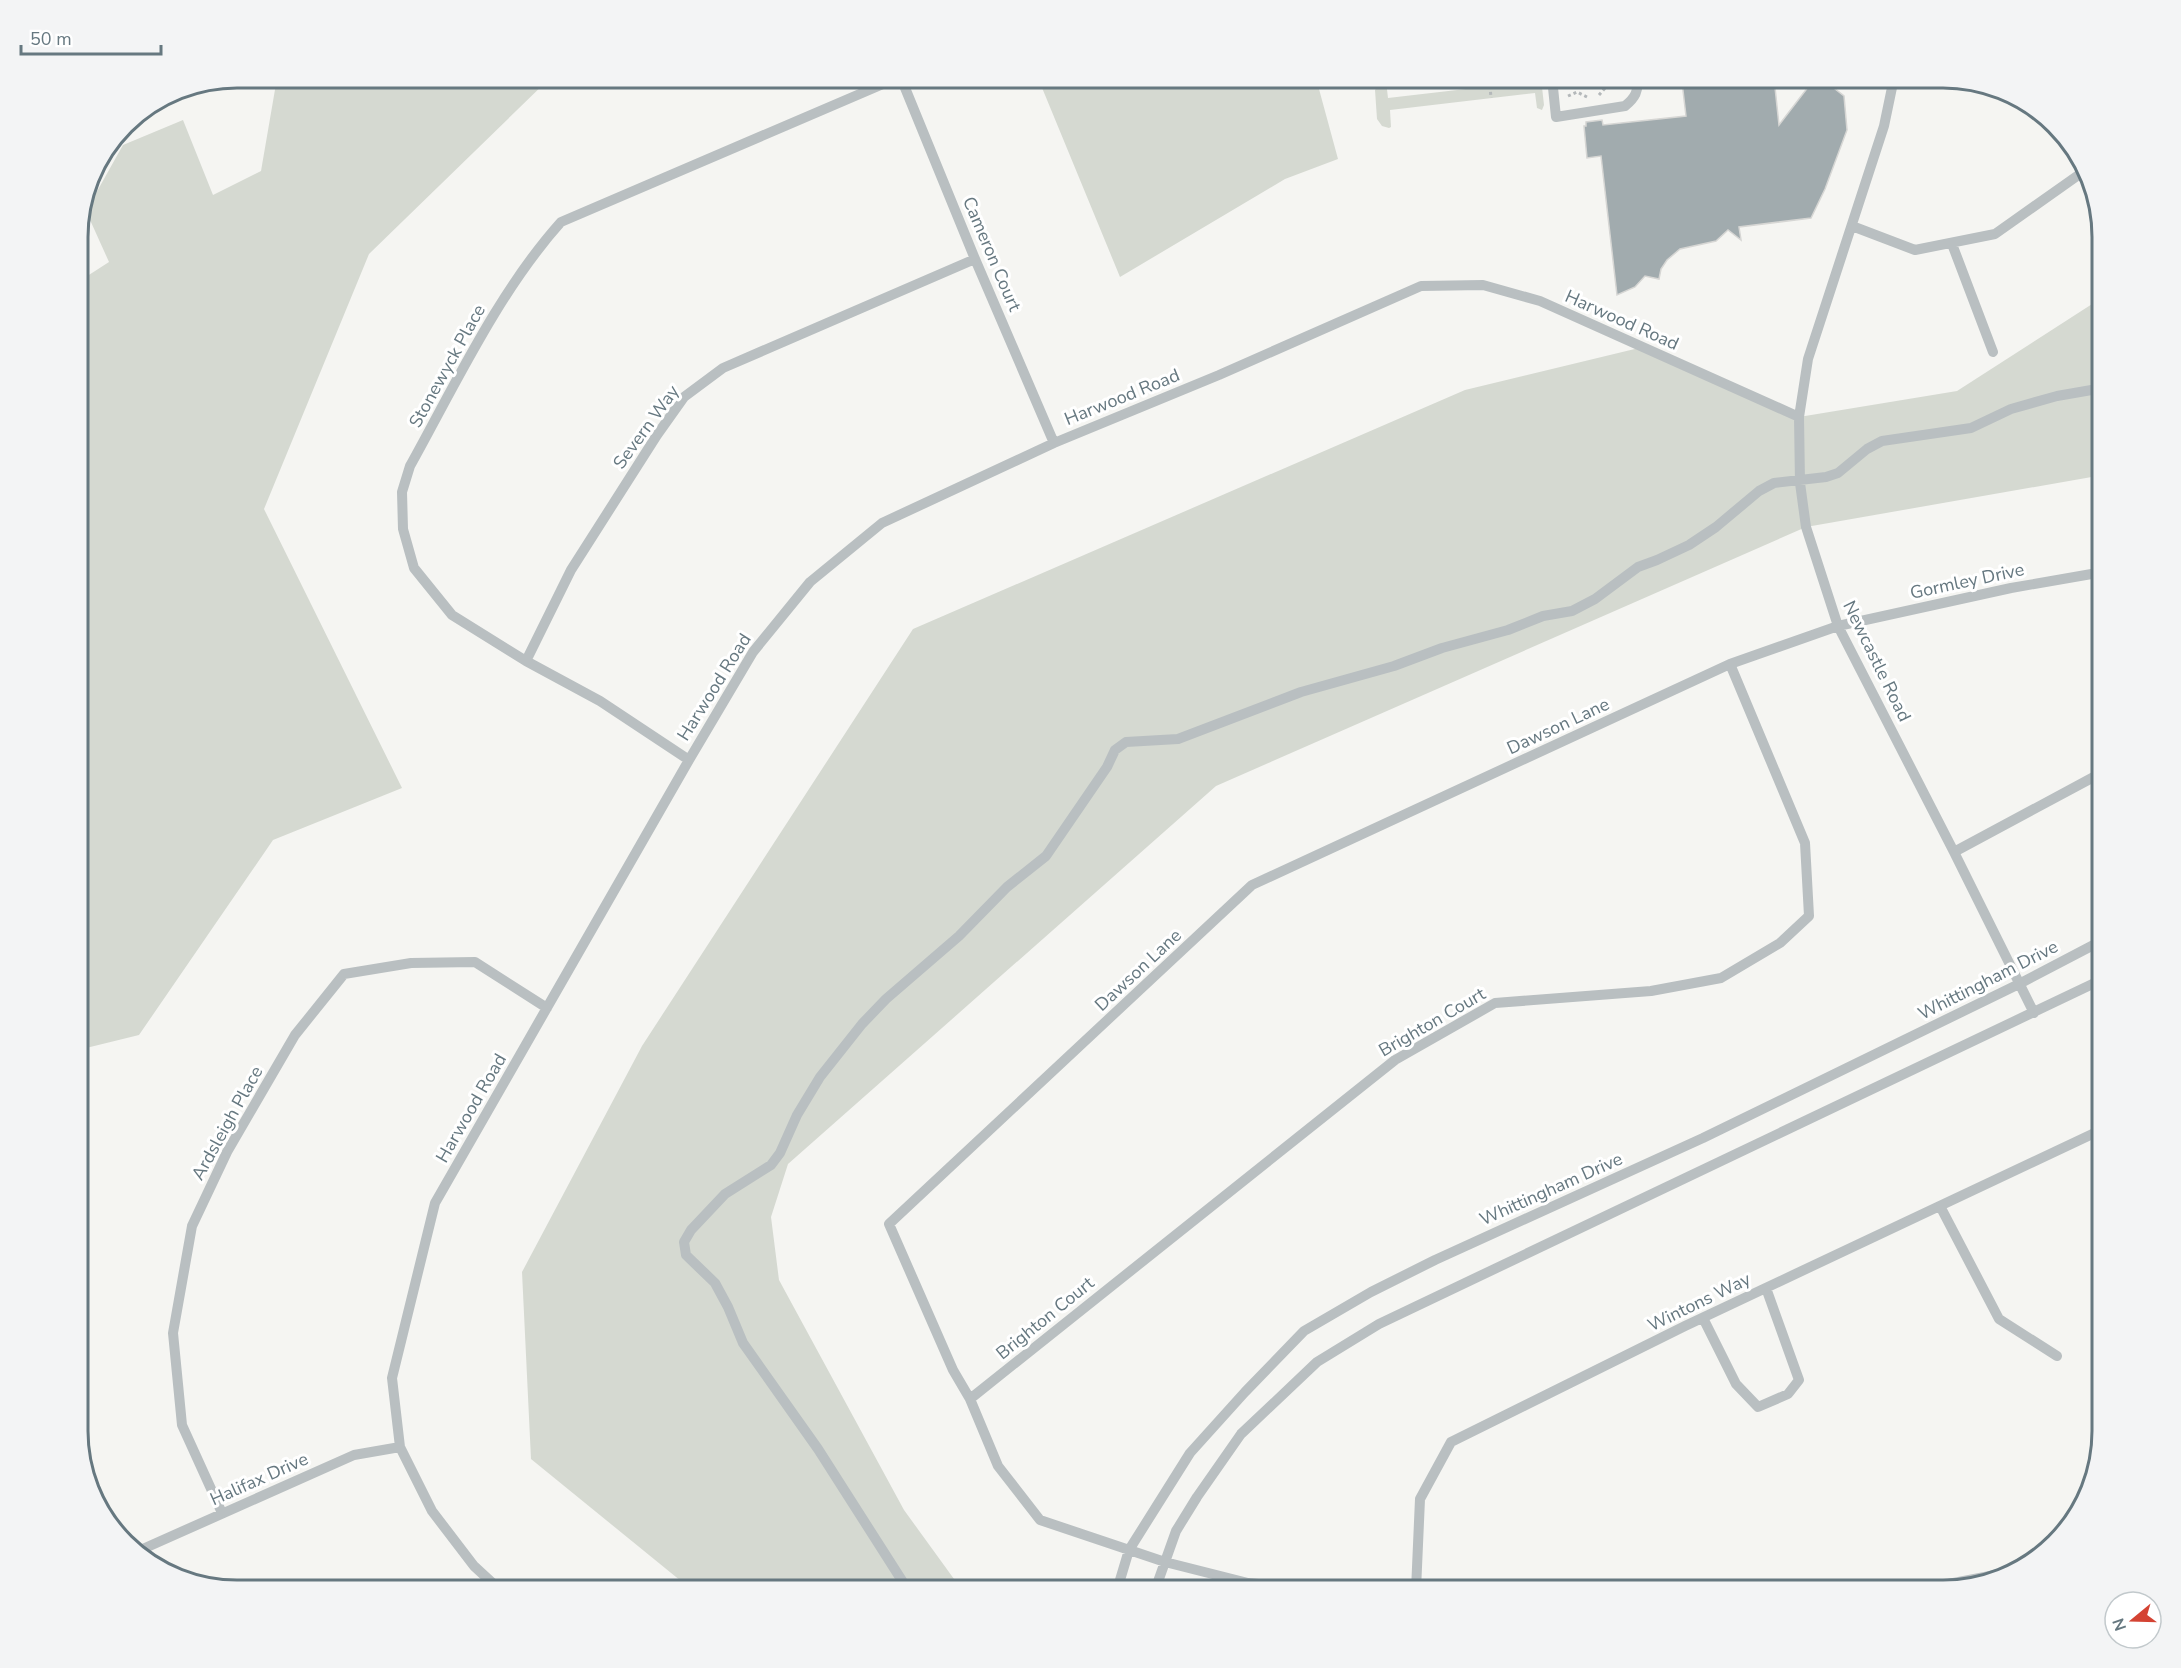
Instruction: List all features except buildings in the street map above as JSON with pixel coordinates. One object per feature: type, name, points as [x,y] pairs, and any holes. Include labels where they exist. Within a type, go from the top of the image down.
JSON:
[{"type":"street","name":"Stonewyck Place","points":[[688,760],[600,701],[526,661],[452,615],[414,568],[403,529],[402,492],[410,466],[495,314],[537,249],[561,222],[876,88]]},
{"type":"street","name":"Cameron Court","points":[[903,88],[1054,443]]},
{"type":"street","points":[[1553,88],[1556,117],[1625,106],[1632,101],[1639,88]]},
{"type":"street","name":"Newcastle Road","points":[[1892,88],[1884,126],[1808,359],[1799,417],[1800,480],[1806,527],[1838,626],[2034,1013]]},
{"type":"street","points":[[1852,226],[1915,250],[1952,244],[1995,234],[2078,175]]},
{"type":"street","points":[[1952,244],[1993,352]]},
{"type":"street","name":"Severn Way","points":[[526,661],[571,570],[657,435],[684,398],[723,368],[975,260]]},
{"type":"street","name":"Harwood Road","points":[[489,1580],[474,1566],[432,1511],[400,1447],[392,1378],[435,1203],[688,760],[753,652],[810,582],[882,523],[1054,443],[1219,375],[1421,286],[1483,285],[1540,301],[1799,417]]},
{"type":"street","points":[[902,1580],[818,1449],[743,1343],[715,1283],[686,1255],[684,1242],[691,1230],[725,1194],[771,1165],[780,1153],[797,1114],[820,1077],[870,1016],[886,999],[959,936],[1007,887],[1046,855],[1107,767],[1115,750],[1126,742],[1178,739],[1301,692],[1394,666],[1442,648],[1508,630],[1543,616],[1572,611],[1595,598],[1638,567],[1698,539],[1759,491],[1774,483],[1826,477],[1838,473],[1867,449],[1882,441],[1971,428],[2011,409],[2057,396],[2092,390]]},
{"type":"street","name":"Gormley Drive","points":[[1838,626],[2011,588],[2092,574]]},
{"type":"street","name":"Dawson Lane","points":[[1236,1580],[1165,1562],[1040,1520],[998,1466],[970,1399],[953,1370],[889,1224],[1252,885],[1730,664],[1838,626]]},
{"type":"street","name":"Brighton Court","points":[[970,1399],[1395,1060],[1494,1003],[1651,991],[1720,978],[1780,943],[1809,916],[1805,843],[1730,664]]},
{"type":"street","points":[[1954,852],[2092,778]]},
{"type":"street","name":"Whittingham Drive","points":[[1120,1580],[1129,1550],[1190,1453],[1304,1332],[1371,1292],[1425,1265],[1703,1138],[2019,984],[2092,946]]},
{"type":"street","name":"Ardsleigh Place","points":[[222,1513],[182,1425],[173,1333],[192,1226],[227,1152],[295,1035],[345,974],[411,963],[475,962],[547,1008]]},
{"type":"street","points":[[1159,1580],[1176,1531],[1241,1434],[1317,1362],[1379,1324],[2092,984]]},
{"type":"street","name":"Wintons Way","points":[[1416,1580],[1420,1499],[1451,1442],[1703,1318],[2092,1134]]},
{"type":"street","points":[[1940,1206],[1999,1319],[2057,1356]]},
{"type":"street","points":[[1703,1318],[1736,1384],[1758,1407],[1788,1395],[1799,1380],[1766,1288]]},
{"type":"street","name":"Halifax Drive","points":[[145,1548],[354,1455],[400,1447]]},
{"type":"path","points":[[1490,88],[1491,99]]},
{"type":"path","points":[[1554,101],[1577,92],[1588,97],[1598,95],[1605,88]]},
{"type":"shaded area","points":[[275,88],[540,88],[369,254],[264,509],[402,788],[273,840],[139,1035],[89,1047],[89,275],[109,262],[90,220],[91,209],[94,196],[123,145],[183,120],[213,195],[261,171]]},
{"type":"shaded area","points":[[1042,88],[1319,88],[1338,159],[1285,179],[1120,277]]},
{"type":"shaded area","points":[[1376,88],[1387,88],[1388,98],[1474,88],[1542,88],[1544,105],[1542,110],[1537,108],[1535,93],[1390,110],[1391,127],[1389,128],[1382,126],[1377,119]]},
{"type":"shaded area","points":[[2092,304],[2092,477],[1806,527],[1216,786],[788,1164],[771,1217],[779,1280],[904,1510],[955,1580],[680,1580],[531,1459],[522,1272],[642,1046],[913,629],[1465,390],[1643,347],[1799,417],[1957,391]]}]
